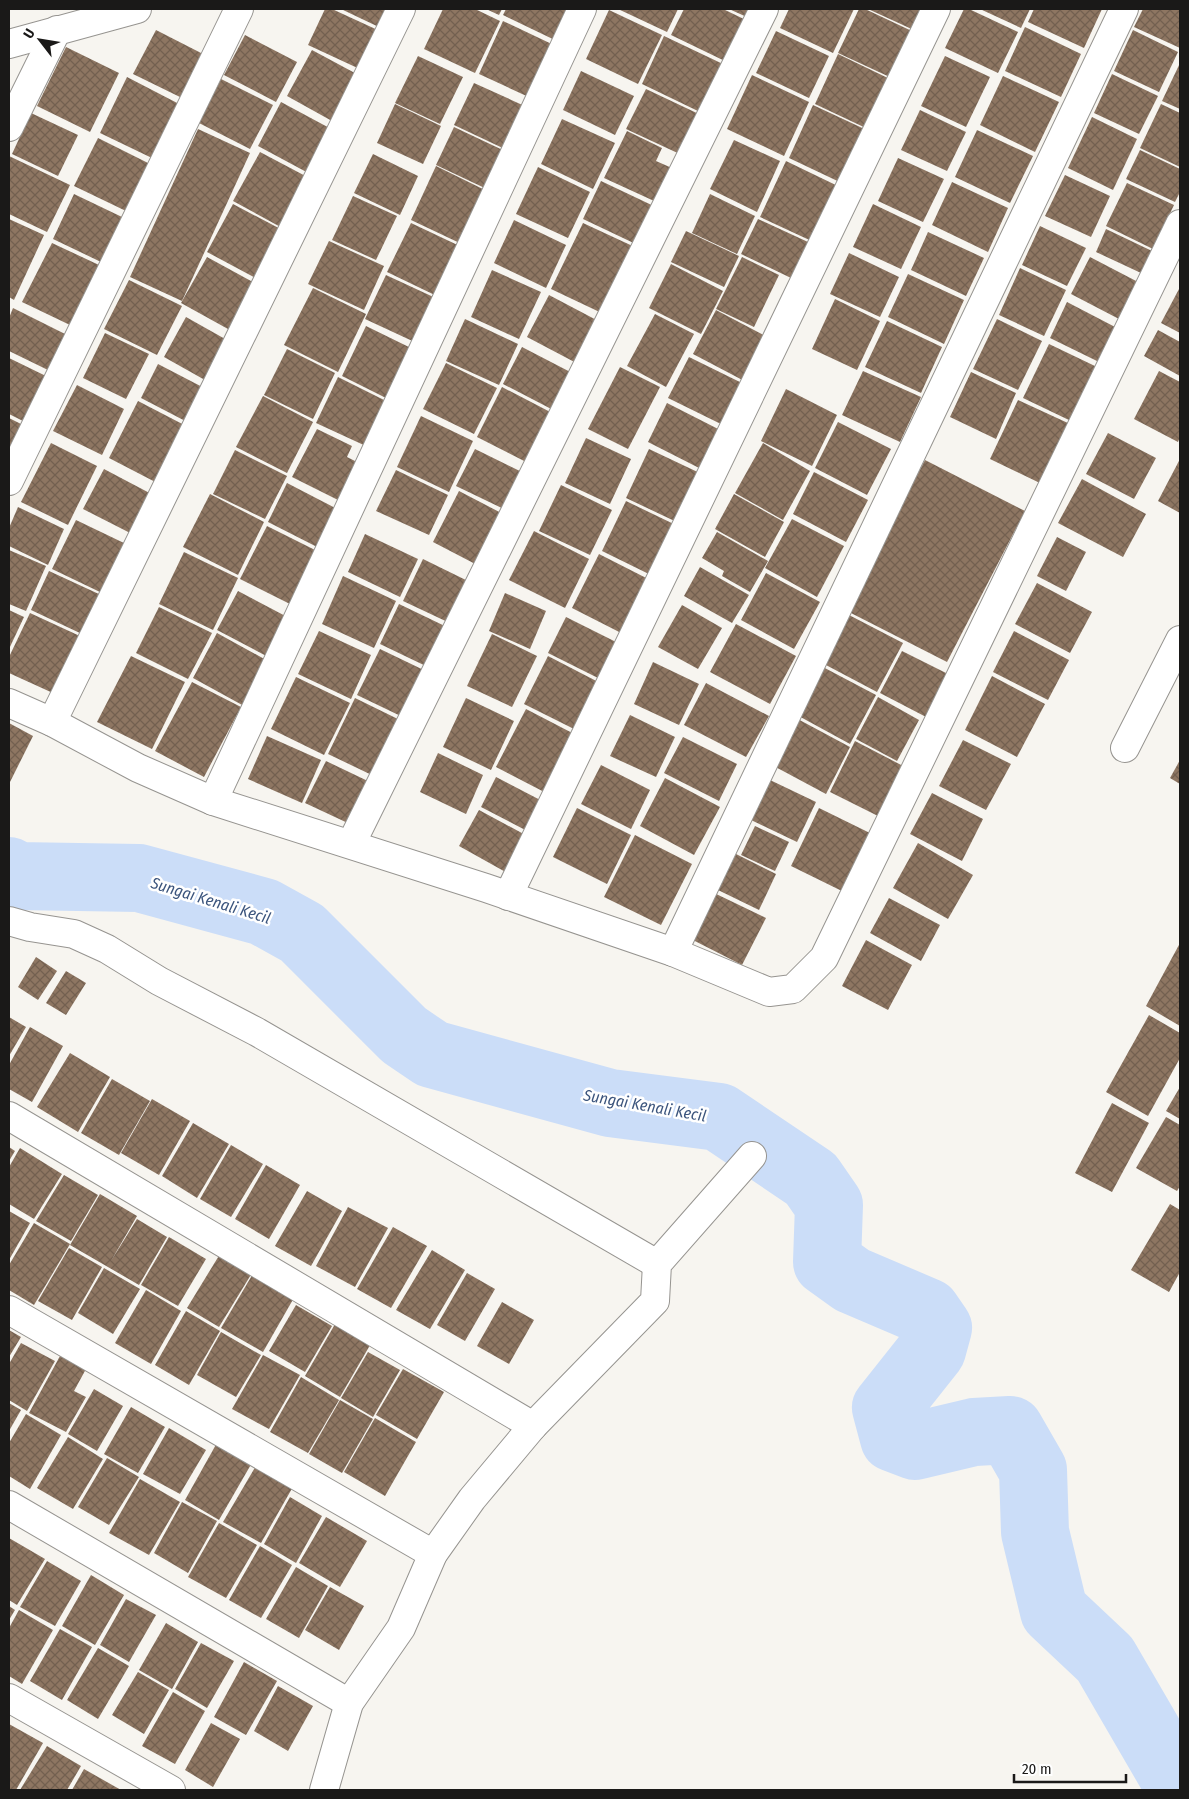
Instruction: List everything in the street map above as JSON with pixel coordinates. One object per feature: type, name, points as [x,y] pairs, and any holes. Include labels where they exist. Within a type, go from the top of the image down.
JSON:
[{"type":"street","points":[[9,44],[137,9]]},
{"type":"street","points":[[9,481],[239,9]]},
{"type":"street","points":[[52,722],[401,9]]},
{"type":"street","points":[[213,801],[582,9]]},
{"type":"street","points":[[351,844],[764,9]]},
{"type":"street","points":[[508,896],[936,9]]},
{"type":"street","points":[[673,952],[1124,9]]},
{"type":"street","points":[[9,127],[57,30]]},
{"type":"street","points":[[9,703],[52,722],[138,768],[213,801],[351,844],[673,952],[769,992],[793,989],[824,958],[1180,224]]},
{"type":"street","points":[[1125,748],[1180,640]]},
{"type":"street","points":[[9,920],[30,927],[74,934],[107,949],[160,981],[265,1037],[657,1264]]},
{"type":"street","points":[[9,1116],[534,1426]]},
{"type":"street","points":[[324,1790],[349,1703],[400,1628],[433,1554],[472,1498],[534,1426],[655,1301],[657,1264],[752,1156]]},
{"type":"street","points":[[9,1310],[433,1554]]},
{"type":"street","points":[[9,1505],[349,1703]]},
{"type":"street","points":[[9,1698],[171,1790]]},
{"type":"building","points":[[325,9],[332,9],[382,32],[364,71],[308,45]]},
{"type":"building","points":[[341,9],[392,9],[383,29]]},
{"type":"building","points":[[443,9],[475,9],[500,21],[475,73],[424,49]]},
{"type":"building","points":[[486,9],[502,9],[499,15]]},
{"type":"building","points":[[506,9],[577,9],[561,43],[503,15]]},
{"type":"building","points":[[618,9],[678,9],[667,32]]},
{"type":"building","points":[[684,9],[723,9],[748,21],[729,63],[671,35]]},
{"type":"building","points":[[729,9],[753,9],[749,18]]},
{"type":"building","points":[[789,9],[854,9],[833,53],[780,28]]},
{"type":"building","points":[[859,9],[865,9],[916,33],[894,79],[838,53]]},
{"type":"building","points":[[868,9],[926,9],[916,31]]},
{"type":"building","points":[[964,9],[969,9],[1018,32],[998,73],[945,48]]},
{"type":"building","points":[[980,9],[1030,9],[1021,28]]},
{"type":"building","points":[[1034,9],[1102,9],[1084,48],[1028,22]]},
{"type":"building","points":[[1143,9],[1180,9],[1180,48],[1134,27]]},
{"type":"building","points":[[609,10],[662,35],[638,84],[586,59]]},
{"type":"building","points":[[503,21],[558,47],[533,99],[479,74]]},
{"type":"building","points":[[1025,27],[1081,54],[1061,97],[1005,71]]},
{"type":"building","points":[[156,30],[203,54],[182,98],[133,74]]},
{"type":"building","points":[[1133,30],[1178,52],[1159,92],[1114,71]]},
{"type":"building","points":[[776,31],[829,56],[809,98],[756,73]]},
{"type":"building","points":[[245,35],[297,62],[276,102],[224,75]]},
{"type":"building","points":[[664,36],[725,65],[702,113],[642,84]]},
{"type":"building","points":[[66,47],[119,73],[90,132],[37,106]]},
{"type":"building","points":[[312,50],[366,79],[341,126],[287,96]]},
{"type":"building","points":[[838,54],[894,81],[870,130],[815,104]]},
{"type":"building","points":[[418,56],[463,77],[440,124],[395,103]]},
{"type":"building","points":[[945,56],[990,77],[966,127],[921,106]]},
{"type":"building","points":[[1180,63],[1180,109],[1162,101]]},
{"type":"building","points":[[581,71],[634,96],[615,135],[563,110]]},
{"type":"building","points":[[1112,74],[1158,96],[1139,134],[1094,113]]},
{"type":"building","points":[[752,75],[809,102],[784,156],[727,129]]},
{"type":"building","points":[[1003,76],[1059,102],[1035,152],[980,125]]},
{"type":"building","points":[[127,77],[181,105],[154,159],[100,133]]},
{"type":"building","points":[[221,79],[273,105],[250,149],[199,123]]},
{"type":"building","points":[[474,83],[529,108],[509,151],[454,125]]},
{"type":"building","points":[[646,89],[703,116],[684,156],[626,129]]},
{"type":"building","points":[[281,102],[335,131],[312,175],[258,146]]},
{"type":"building","points":[[395,104],[441,126],[423,164],[377,143]]},
{"type":"building","points":[[1161,104],[1180,113],[1180,167],[1140,148]]},
{"type":"building","points":[[813,105],[873,133],[848,186],[789,158]]},
{"type":"building","points":[[920,110],[966,132],[947,171],[901,150]]},
{"type":"building","points":[[31,113],[78,135],[58,176],[12,154]]},
{"type":"building","points":[[1092,117],[1137,139],[1113,190],[1068,168]]},
{"type":"building","points":[[562,119],[615,143],[593,189],[541,164]]},
{"type":"building","points":[[454,127],[509,153],[491,191],[436,165]]},
{"type":"building","points":[[198,129],[250,153],[182,301],[130,277]]},
{"type":"building","points":[[977,130],[1033,156],[1010,203],[955,177]]},
{"type":"building","points":[[627,131],[662,148],[656,161],[681,172],[665,206],[604,178]]},
{"type":"building","points":[[98,138],[150,164],[126,211],[74,186]]},
{"type":"building","points":[[734,140],[780,161],[757,212],[710,189]]},
{"type":"building","points":[[1140,150],[1180,169],[1180,192],[1175,202],[1126,179]]},
{"type":"building","points":[[260,152],[313,180],[286,230],[233,201]]},
{"type":"building","points":[[373,154],[418,176],[400,215],[354,193]]},
{"type":"building","points":[[9,156],[70,185],[47,232],[9,214]]},
{"type":"building","points":[[898,158],[944,179],[923,222],[878,201]]},
{"type":"building","points":[[786,161],[844,189],[818,244],[760,217]]},
{"type":"building","points":[[436,166],[491,193],[466,246],[411,220]]},
{"type":"building","points":[[538,167],[590,192],[568,238],[516,214]]},
{"type":"building","points":[[1065,175],[1110,196],[1091,237],[1045,216]]},
{"type":"building","points":[[601,181],[660,209],[642,247],[583,219]]},
{"type":"building","points":[[952,182],[1008,208],[988,252],[932,225]]},
{"type":"building","points":[[1127,183],[1174,205],[1153,249],[1106,226]]},
{"type":"building","points":[[74,194],[122,217],[101,262],[53,239]]},
{"type":"building","points":[[710,194],[755,216],[737,254],[692,233]]},
{"type":"building","points":[[353,196],[397,216],[376,260],[332,240]]},
{"type":"building","points":[[233,204],[288,233],[263,282],[207,252]]},
{"type":"building","points":[[873,204],[921,227],[901,269],[853,247]]},
{"type":"building","points":[[9,219],[44,235],[14,300],[9,297]]},
{"type":"building","points":[[758,219],[808,242],[791,278],[741,254]]},
{"type":"building","points":[[514,220],[566,245],[546,288],[494,263]]},
{"type":"building","points":[[411,223],[466,249],[443,299],[387,272]]},
{"type":"building","points":[[583,223],[639,249],[608,316],[551,289]]},
{"type":"building","points":[[1040,226],[1086,248],[1067,286],[1022,265]]},
{"type":"building","points":[[1106,229],[1152,251],[1141,273],[1096,252]]},
{"type":"building","points":[[686,231],[739,256],[724,287],[671,262]]},
{"type":"building","points":[[928,232],[984,258],[966,296],[911,270]]},
{"type":"building","points":[[329,241],[384,266],[364,310],[308,284]]},
{"type":"building","points":[[52,243],[99,265],[70,325],[22,302]]},
{"type":"building","points":[[849,253],[899,277],[880,317],[830,294]]},
{"type":"building","points":[[207,257],[262,287],[237,334],[181,303]]},
{"type":"building","points":[[742,257],[779,275],[754,327],[716,309]]},
{"type":"building","points":[[1090,257],[1138,282],[1119,319],[1071,294]]},
{"type":"building","points":[[671,264],[723,291],[701,334],[649,308]]},
{"type":"building","points":[[1020,268],[1066,290],[1044,336],[999,315]]},
{"type":"building","points":[[492,270],[541,292],[519,339],[471,317]]},
{"type":"building","points":[[908,274],[964,300],[944,344],[888,317]]},
{"type":"building","points":[[386,275],[442,301],[421,345],[365,319]]},
{"type":"building","points":[[129,280],[182,306],[157,355],[104,329]]},
{"type":"building","points":[[313,288],[366,314],[338,372],[284,345]]},
{"type":"building","points":[[1180,290],[1180,333],[1161,323]]},
{"type":"building","points":[[549,295],[604,324],[582,366],[527,337]]},
{"type":"building","points":[[835,299],[880,321],[857,370],[812,349]]},
{"type":"building","points":[[1067,302],[1117,328],[1099,362],[1050,338]]},
{"type":"building","points":[[13,308],[67,335],[50,371],[9,351],[9,318]]},
{"type":"building","points":[[716,310],[773,340],[750,384],[693,354]]},
{"type":"building","points":[[655,314],[694,334],[666,387],[627,366]]},
{"type":"building","points":[[186,317],[234,344],[212,384],[164,357]]},
{"type":"building","points":[[465,319],[518,344],[499,385],[446,361]]},
{"type":"building","points":[[997,319],[1042,341],[1018,390],[973,369]]},
{"type":"building","points":[[887,321],[942,347],[921,393],[865,367]]},
{"type":"building","points":[[366,326],[415,350],[390,400],[342,376]]},
{"type":"building","points":[[1158,330],[1180,342],[1180,376],[1144,356]]},
{"type":"building","points":[[105,333],[149,354],[126,399],[83,378]]},
{"type":"building","points":[[1049,344],[1097,367],[1071,421],[1023,398]]},
{"type":"building","points":[[522,347],[578,376],[559,413],[503,384]]},
{"type":"building","points":[[287,349],[335,373],[313,419],[264,395]]},
{"type":"building","points":[[689,357],[748,386],[727,427],[668,398]]},
{"type":"building","points":[[9,358],[50,378],[29,424],[9,414]]},
{"type":"building","points":[[446,363],[497,388],[474,434],[423,409]]},
{"type":"building","points":[[158,364],[210,391],[193,425],[141,398]]},
{"type":"building","points":[[620,367],[660,387],[628,449],[588,429]]},
{"type":"building","points":[[863,371],[921,397],[900,442],[842,415]]},
{"type":"building","points":[[1159,371],[1180,382],[1180,437],[1178,442],[1134,419]]},
{"type":"building","points":[[971,372],[1016,393],[996,439],[950,417]]},
{"type":"building","points":[[338,377],[390,403],[368,447],[316,423]]},
{"type":"building","points":[[77,385],[124,409],[102,455],[53,431]]},
{"type":"building","points":[[502,387],[556,415],[530,464],[477,437]]},
{"type":"building","points":[[786,389],[837,415],[812,466],[761,441]]},
{"type":"building","points":[[263,396],[313,422],[287,473],[236,447]]},
{"type":"building","points":[[1018,400],[1070,424],[1042,484],[990,459]]},
{"type":"building","points":[[138,401],[192,429],[163,486],[109,458]]},
{"type":"building","points":[[667,403],[724,432],[705,471],[648,442]]},
{"type":"building","points":[[421,416],[473,441],[449,492],[397,467]]},
{"type":"building","points":[[9,418],[25,426],[9,459]]},
{"type":"building","points":[[838,422],[891,449],[867,495],[815,468]]},
{"type":"building","points":[[317,429],[352,446],[347,457],[365,466],[346,504],[292,477]]},
{"type":"building","points":[[1108,433],[1156,458],[1134,499],[1086,474]]},
{"type":"building","points":[[586,438],[631,459],[610,504],[565,483]]},
{"type":"building","points":[[51,443],[97,466],[68,525],[21,502]]},
{"type":"building","points":[[763,443],[810,471],[783,520],[735,493]]},
{"type":"building","points":[[475,449],[528,475],[510,512],[456,486]]},
{"type":"building","points":[[649,449],[706,476],[683,525],[626,498]]},
{"type":"building","points":[[235,450],[287,476],[265,519],[213,494]]},
{"type":"building","points":[[1180,459],[1180,513],[1158,501]]},
{"type":"building","points":[[925,460],[1025,511],[947,662],[847,611]]},
{"type":"building","points":[[104,469],[159,498],[138,537],[83,509]]},
{"type":"building","points":[[396,470],[448,495],[429,535],[376,511]]},
{"type":"building","points":[[814,472],[868,500],[846,542],[793,514]]},
{"type":"building","points":[[1082,479],[1146,514],[1123,557],[1058,523]]},
{"type":"building","points":[[287,483],[343,512],[323,550],[268,522]]},
{"type":"building","points":[[561,485],[612,510],[590,555],[539,531]]},
{"type":"building","points":[[459,491],[507,516],[481,567],[433,542]]},
{"type":"building","points":[[210,494],[264,522],[238,575],[183,547]]},
{"type":"building","points":[[734,494],[784,522],[765,557],[715,529]]},
{"type":"building","points":[[626,501],[682,528],[657,578],[602,551]]},
{"type":"building","points":[[18,507],[64,529],[48,565],[9,546],[9,528]]},
{"type":"building","points":[[792,519],[844,546],[817,597],[765,568]]},
{"type":"building","points":[[76,520],[126,544],[102,593],[52,569]]},
{"type":"building","points":[[267,526],[321,553],[294,606],[240,579]]},
{"type":"building","points":[[534,531],[589,559],[565,608],[509,580]]},
{"type":"building","points":[[717,532],[768,561],[750,592],[722,576],[724,571],[702,558]]},
{"type":"building","points":[[365,534],[418,559],[400,597],[348,572]]},
{"type":"building","points":[[1057,537],[1086,552],[1066,591],[1037,576]]},
{"type":"building","points":[[9,550],[46,566],[26,611],[9,604]]},
{"type":"building","points":[[184,552],[238,578],[213,630],[159,604]]},
{"type":"building","points":[[599,554],[656,583],[629,637],[572,608]]},
{"type":"building","points":[[423,559],[474,584],[454,625],[403,601]]},
{"type":"building","points":[[700,567],[749,595],[732,623],[684,596]]},
{"type":"building","points":[[49,571],[101,595],[82,634],[31,610]]},
{"type":"building","points":[[766,573],[820,602],[794,649],[741,620]]},
{"type":"building","points":[[343,576],[396,601],[374,648],[322,624]]},
{"type":"building","points":[[1037,583],[1092,612],[1070,653],[1015,624]]},
{"type":"building","points":[[238,591],[293,620],[272,659],[217,630]]},
{"type":"building","points":[[505,593],[546,611],[530,649],[489,631]]},
{"type":"building","points":[[399,604],[451,629],[432,669],[380,644]]},
{"type":"building","points":[[682,605],[722,628],[698,669],[658,647]]},
{"type":"building","points":[[159,607],[212,633],[188,679],[136,653]]},
{"type":"building","points":[[9,610],[24,617],[9,649]]},
{"type":"building","points":[[30,613],[82,637],[55,694],[9,673],[9,657]]},
{"type":"building","points":[[849,615],[903,643],[877,692],[824,664]]},
{"type":"building","points":[[566,617],[626,647],[608,683],[548,653]]},
{"type":"building","points":[[736,624],[796,656],[770,704],[710,672]]},
{"type":"building","points":[[319,631],[371,655],[351,699],[298,674]]},
{"type":"building","points":[[1014,631],[1069,660],[1048,700],[993,672]]},
{"type":"building","points":[[217,633],[268,661],[244,706],[193,678]]},
{"type":"building","points":[[492,634],[537,656],[512,707],[467,686]]},
{"type":"building","points":[[380,649],[432,674],[409,720],[357,695]]},
{"type":"building","points":[[902,651],[950,675],[928,718],[880,693]]},
{"type":"building","points":[[131,656],[185,682],[152,749],[97,722]]},
{"type":"building","points":[[548,656],[604,685],[580,732],[524,704]]},
{"type":"building","points":[[653,662],[699,684],[679,725],[634,704]]},
{"type":"building","points":[[821,666],[876,695],[850,744],[795,714]]},
{"type":"building","points":[[992,676],[1045,704],[1017,757],[965,730]]},
{"type":"building","points":[[296,677],[350,703],[324,755],[271,729]]},
{"type":"building","points":[[192,682],[241,707],[204,777],[155,751]]},
{"type":"building","points":[[706,683],[769,716],[746,757],[684,725]]},
{"type":"building","points":[[878,697],[919,720],[897,761],[856,739]]},
{"type":"building","points":[[355,698],[406,723],[378,778],[328,754]]},
{"type":"building","points":[[466,698],[514,721],[491,770],[443,747]]},
{"type":"building","points":[[526,709],[580,737],[550,795],[496,767]]},
{"type":"building","points":[[630,715],[675,737],[656,777],[610,756]]},
{"type":"building","points":[[794,717],[850,747],[826,794],[770,764]]},
{"type":"building","points":[[9,723],[33,736],[9,784]]},
{"type":"building","points":[[267,736],[321,760],[302,803],[248,779]]},
{"type":"building","points":[[683,737],[737,764],[719,801],[664,773]]},
{"type":"building","points":[[963,740],[1011,764],[986,810],[939,786]]},
{"type":"building","points":[[855,741],[905,767],[880,817],[830,792]]},
{"type":"building","points":[[438,753],[483,775],[466,814],[420,792]]},
{"type":"building","points":[[1180,760],[1180,784],[1170,778]]},
{"type":"building","points":[[326,761],[372,783],[352,825],[305,803]]},
{"type":"building","points":[[601,765],[650,790],[631,829],[581,804]]},
{"type":"building","points":[[496,777],[546,803],[531,833],[481,807]]},
{"type":"building","points":[[665,778],[720,807],[694,855],[640,826]]},
{"type":"building","points":[[770,780],[816,802],[797,842],[751,820]]},
{"type":"building","points":[[932,793],[983,819],[962,861],[910,834]]},
{"type":"building","points":[[577,808],[631,835],[607,884],[553,857]]},
{"type":"building","points":[[819,808],[876,836],[848,894],[791,866]]},
{"type":"building","points":[[479,810],[531,838],[511,875],[459,846]]},
{"type":"building","points":[[755,826],[789,842],[775,871],[741,855]]},
{"type":"building","points":[[635,835],[692,864],[661,925],[604,897]]},
{"type":"building","points":[[918,843],[973,875],[948,919],[893,888]]},
{"type":"building","points":[[736,854],[776,874],[759,910],[718,890]]},
{"type":"building","points":[[710,891],[766,918],[742,965],[687,937]]},
{"type":"building","points":[[889,898],[940,925],[921,961],[870,933]]},
{"type":"building","points":[[866,940],[912,965],[888,1010],[842,986]]},
{"type":"building","points":[[1180,943],[1180,1026],[1146,1006]]},
{"type":"building","points":[[36,957],[57,971],[38,1000],[18,987]]},
{"type":"building","points":[[66,971],[86,983],[66,1015],[46,1003]]},
{"type":"building","points":[[1149,1015],[1180,1033],[1180,1058],[1148,1116],[1106,1092]]},
{"type":"building","points":[[9,1017],[26,1027],[9,1056]]},
{"type":"building","points":[[30,1027],[63,1046],[32,1102],[9,1089],[9,1065]]},
{"type":"building","points":[[70,1053],[110,1077],[78,1132],[37,1107]]},
{"type":"building","points":[[112,1079],[150,1101],[119,1155],[81,1133]]},
{"type":"building","points":[[1180,1087],[1180,1119],[1166,1111]]},
{"type":"building","points":[[152,1099],[190,1121],[159,1175],[121,1153]]},
{"type":"building","points":[[1112,1103],[1149,1123],[1112,1192],[1075,1173]]},
{"type":"building","points":[[1166,1117],[1180,1125],[1180,1186],[1177,1191],[1136,1168]]},
{"type":"building","points":[[193,1123],[229,1144],[197,1198],[162,1176]]},
{"type":"building","points":[[231,1145],[263,1164],[231,1217],[200,1199]]},
{"type":"building","points":[[9,1147],[15,1151],[9,1161]]},
{"type":"building","points":[[20,1148],[62,1174],[34,1219],[9,1204],[9,1167]]},
{"type":"building","points":[[266,1165],[300,1185],[269,1239],[235,1219]]},
{"type":"building","points":[[64,1175],[98,1195],[71,1241],[36,1221]]},
{"type":"building","points":[[307,1191],[342,1211],[311,1266],[275,1246]]},
{"type":"building","points":[[100,1194],[137,1216],[111,1261],[137,1219],[167,1237],[139,1285],[70,1245]]},
{"type":"building","points":[[1170,1204],[1180,1210],[1180,1272],[1169,1292],[1131,1270]]},
{"type":"building","points":[[348,1207],[388,1228],[355,1287],[316,1266]]},
{"type":"building","points":[[9,1211],[30,1223],[9,1260]]},
{"type":"building","points":[[34,1223],[70,1244],[34,1305],[9,1290],[9,1265]]},
{"type":"building","points":[[393,1227],[427,1246],[391,1308],[357,1289]]},
{"type":"building","points":[[169,1237],[206,1259],[178,1306],[141,1285]]},
{"type":"building","points":[[69,1248],[102,1267],[72,1320],[38,1301]]},
{"type":"building","points":[[432,1250],[465,1270],[430,1329],[396,1310]]},
{"type":"building","points":[[220,1254],[252,1273],[219,1327],[187,1308]]},
{"type":"building","points":[[104,1268],[140,1289],[113,1334],[78,1313]]},
{"type":"building","points":[[254,1272],[295,1296],[263,1352],[221,1328]]},
{"type":"building","points":[[467,1273],[495,1289],[465,1341],[437,1325]]},
{"type":"building","points":[[146,1290],[181,1311],[151,1364],[115,1343]]},
{"type":"building","points":[[502,1302],[534,1320],[509,1364],[477,1346]]},
{"type":"building","points":[[296,1305],[332,1326],[305,1372],[269,1351]]},
{"type":"building","points":[[186,1311],[220,1331],[189,1385],[155,1365]]},
{"type":"building","points":[[338,1319],[373,1340],[340,1397],[305,1376]]},
{"type":"building","points":[[9,1330],[21,1337],[9,1357]]},
{"type":"building","points":[[221,1332],[261,1355],[236,1397],[197,1375]]},
{"type":"building","points":[[21,1343],[55,1361],[27,1411],[9,1400],[9,1364]]},
{"type":"building","points":[[368,1352],[400,1370],[373,1417],[341,1398]]},
{"type":"building","points":[[263,1355],[300,1375],[269,1429],[232,1409]]},
{"type":"building","points":[[60,1356],[86,1369],[74,1391],[86,1397],[66,1432],[29,1413]]},
{"type":"building","points":[[403,1369],[444,1392],[417,1439],[376,1415]]},
{"type":"building","points":[[301,1377],[339,1400],[308,1453],[270,1432]]},
{"type":"building","points":[[94,1389],[123,1406],[97,1451],[68,1434]]},
{"type":"building","points":[[340,1400],[373,1419],[342,1473],[309,1454]]},
{"type":"building","points":[[9,1403],[21,1410],[9,1431]]},
{"type":"building","points":[[131,1407],[165,1427],[138,1473],[104,1454]]},
{"type":"building","points":[[26,1414],[61,1435],[30,1489],[9,1476],[9,1443]]},
{"type":"building","points":[[375,1418],[416,1442],[385,1496],[344,1472]]},
{"type":"building","points":[[169,1428],[206,1450],[180,1494],[143,1474]]},
{"type":"building","points":[[68,1437],[103,1459],[73,1509],[37,1488]]},
{"type":"building","points":[[218,1441],[253,1461],[219,1520],[185,1500]]},
{"type":"building","points":[[107,1458],[139,1477],[109,1525],[78,1507]]},
{"type":"building","points":[[257,1464],[294,1485],[261,1543],[223,1522]]},
{"type":"building","points":[[140,1479],[180,1502],[149,1555],[109,1533]]},
{"type":"building","points":[[290,1497],[322,1516],[296,1563],[264,1544]]},
{"type":"building","points":[[182,1502],[217,1521],[188,1573],[154,1553]]},
{"type":"building","points":[[326,1517],[367,1541],[340,1587],[299,1563]]},
{"type":"building","points":[[219,1523],[257,1545],[226,1598],[188,1577]]},
{"type":"building","points":[[9,1538],[45,1559],[17,1605],[9,1600]]},
{"type":"building","points":[[260,1546],[292,1565],[261,1618],[229,1600]]},
{"type":"building","points":[[47,1561],[81,1581],[55,1626],[20,1607]]},
{"type":"building","points":[[296,1567],[328,1586],[299,1638],[266,1619]]},
{"type":"building","points":[[91,1575],[124,1595],[95,1645],[62,1626]]},
{"type":"building","points":[[330,1587],[364,1606],[339,1650],[305,1630]]},
{"type":"building","points":[[126,1599],[156,1615],[129,1662],[100,1645]]},
{"type":"building","points":[[9,1606],[15,1610],[9,1620]]},
{"type":"building","points":[[19,1610],[53,1630],[22,1684],[9,1676],[9,1628]]},
{"type":"building","points":[[166,1623],[198,1642],[172,1689],[139,1670]]},
{"type":"building","points":[[60,1629],[92,1647],[62,1700],[30,1681]]},
{"type":"building","points":[[201,1643],[234,1661],[207,1708],[175,1689]]},
{"type":"building","points":[[98,1648],[129,1666],[98,1719],[67,1700]]},
{"type":"building","points":[[244,1662],[277,1681],[246,1735],[214,1717]]},
{"type":"building","points":[[138,1672],[169,1690],[144,1734],[112,1715]]},
{"type":"building","points":[[278,1686],[313,1706],[288,1751],[254,1731]]},
{"type":"building","points":[[173,1692],[205,1711],[175,1764],[142,1746]]},
{"type":"building","points":[[211,1723],[240,1739],[213,1787],[185,1770]]},
{"type":"building","points":[[9,1724],[43,1743],[16,1790],[9,1790]]},
{"type":"building","points":[[47,1746],[81,1766],[67,1790],[20,1790]]},
{"type":"building","points":[[84,1769],[121,1790],[72,1790]]},
{"type":"waterway","name":"Sungai Kenali Kecil","points":[[9,871],[17,876],[139,878],[264,912],[302,933],[404,1035],[432,1054],[610,1103],[719,1117],[811,1179],[829,1205],[827,1262],[852,1280],[927,1312],[938,1328],[932,1350],[886,1408],[894,1438],[915,1446],[974,1432],[1010,1430],[1033,1470],[1035,1532],[1054,1611],[1105,1659],[1180,1788]]}]
